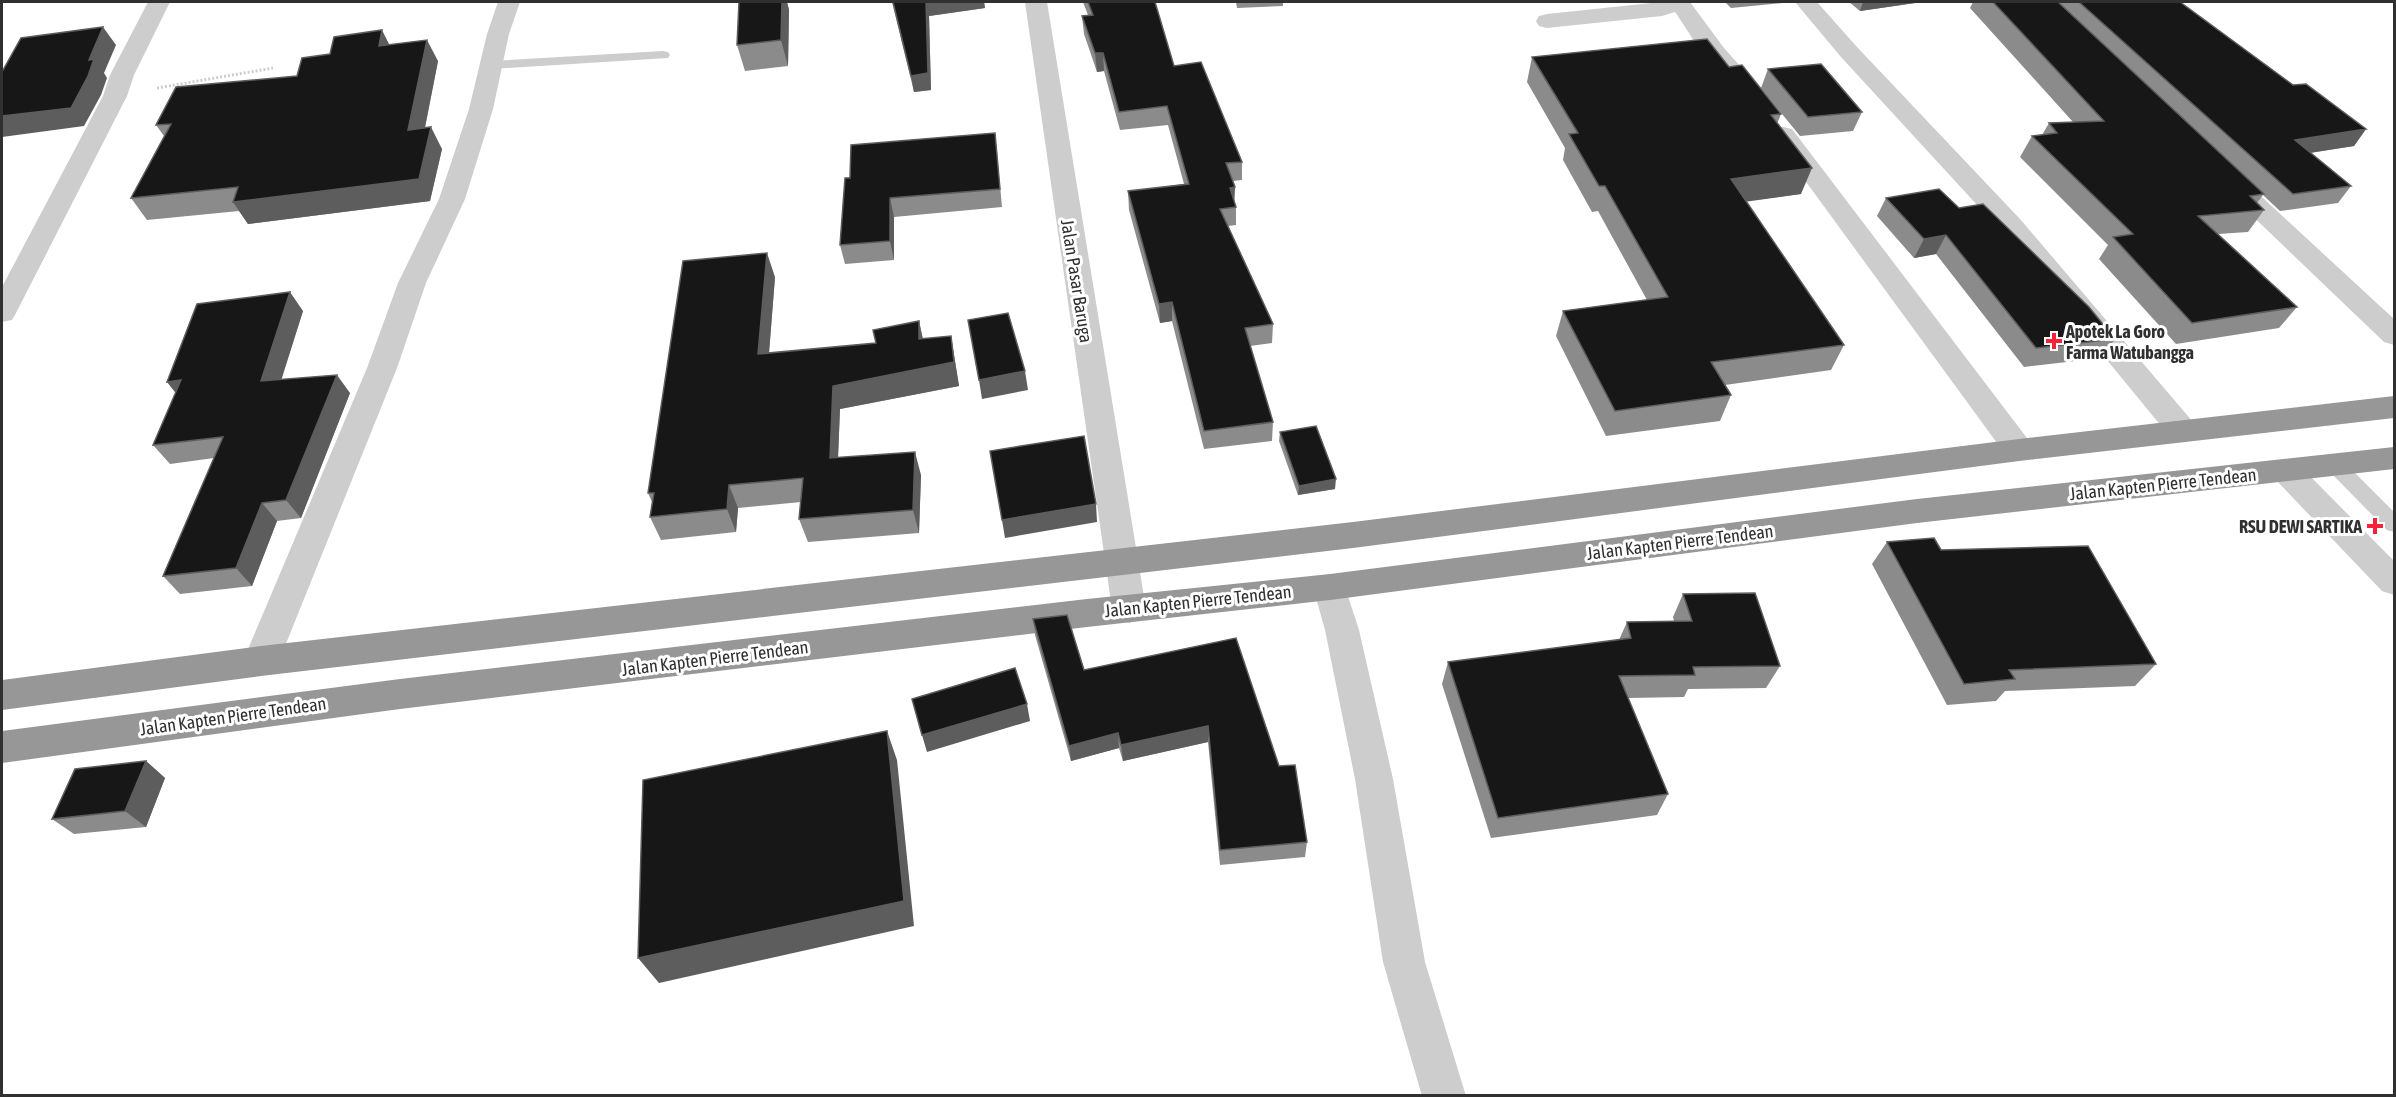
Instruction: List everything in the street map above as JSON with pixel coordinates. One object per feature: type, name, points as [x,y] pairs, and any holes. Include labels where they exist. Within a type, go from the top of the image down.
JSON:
[{"type":"highway","points":[[2,695],[261,661],[1353,535],[2019,450],[2394,407]]},
{"type":"highway","name":"Jalan Kapten Pierre Tendean","points":[[2,747],[400,694],[1330,587],[1917,510],[2394,458]]},
{"type":"street","points":[[2,313],[115,96],[122,75],[159,2]]},
{"type":"street","points":[[261,661],[382,368],[412,283],[452,199],[481,109],[509,2]]},
{"type":"street","name":"Jalan Pasar Baruga","points":[[1036,2],[1072,252],[1123,560],[1129,609]]},
{"type":"street","points":[[1547,21],[1662,9],[1679,2],[1716,53],[1758,102],[2019,450]]},
{"type":"street","points":[[1806,2],[1852,57],[1984,195],[2047,266],[2182,430]]},
{"type":"street","points":[[2212,164],[2394,335]]},
{"type":"street","points":[[2286,471],[2394,582]]},
{"type":"street","points":[[1330,587],[1342,630],[1374,779],[1404,962],[1444,1095]]},
{"type":"lane","points":[[491,65],[663,54]]},
{"type":"lane","points":[[2335,465],[2394,524]]},
{"type":"path","points":[[115,96],[273,68]]},
{"type":"building","points":[[739,2],[782,2],[781,40],[737,45]]},
{"type":"building","points":[[893,2],[926,2],[928,73],[911,76]]},
{"type":"building","points":[[1088,2],[1155,2],[1174,66],[1201,62],[1242,162],[1226,163],[1235,187],[1230,188],[1236,207],[1220,209],[1273,324],[1245,328],[1273,422],[1204,431],[1172,302],[1159,304],[1128,191],[1189,184],[1167,106],[1119,112],[1103,53],[1095,53],[1082,16],[1093,15]]},
{"type":"building","points":[[1993,2],[2058,2],[2264,194],[2250,196],[2264,210],[2198,216],[2297,307],[2192,323],[2113,237],[2133,234],[2032,136],[2057,133],[2049,123],[2104,121]]},
{"type":"building","points":[[2079,2],[2180,2],[2293,85],[2306,84],[2366,129],[2295,140],[2351,186],[2293,194]]},
{"type":"building","points":[[103,27],[89,60],[94,59],[88,76],[71,108],[2,116],[2,72],[21,38]]},
{"type":"building","points":[[382,30],[379,46],[427,40],[408,130],[431,127],[419,179],[233,202],[238,187],[131,198],[171,124],[156,125],[176,87],[297,76],[302,58],[330,54],[334,37]]},
{"type":"building","points":[[1707,39],[1729,67],[1742,65],[1781,114],[1771,115],[1812,168],[1731,179],[1844,345],[1711,362],[1731,395],[1615,411],[1563,311],[1668,297],[1605,186],[1599,186],[1569,134],[1578,133],[1532,57]]},
{"type":"building","points":[[1821,64],[1862,112],[1808,117],[1768,69]]},
{"type":"building","points":[[995,133],[1000,189],[890,198],[890,241],[840,245],[845,178],[850,178],[851,145]]},
{"type":"building","points":[[1939,189],[1959,208],[1983,204],[2089,307],[2115,339],[2036,348],[1946,235],[1924,239],[1886,198]]},
{"type":"building","points":[[767,253],[758,354],[876,343],[873,330],[919,321],[919,339],[951,336],[954,362],[833,386],[830,458],[915,452],[913,510],[799,519],[803,478],[729,485],[727,509],[650,517],[654,493],[648,493],[683,261]]},
{"type":"building","points":[[290,292],[261,381],[337,375],[286,500],[262,503],[236,568],[163,576],[223,437],[153,445],[181,380],[167,382],[197,304]]},
{"type":"building","points":[[1008,313],[1025,371],[979,380],[968,320]]},
{"type":"building","points":[[1316,426],[1336,479],[1299,486],[1280,432]]},
{"type":"building","points":[[1084,436],[1096,504],[1002,520],[990,451]]},
{"type":"building","points":[[1934,538],[1941,550],[2088,546],[2156,664],[2009,670],[2015,679],[1964,684],[1887,542]]},
{"type":"building","points":[[1755,593],[1780,666],[1693,667],[1695,675],[1619,676],[1668,794],[1498,818],[1448,662],[1631,638],[1627,622],[1692,621],[1683,594]]},
{"type":"building","points":[[1067,615],[1084,670],[1236,638],[1279,766],[1295,765],[1307,842],[1220,850],[1208,726],[1121,745],[1118,733],[1069,746],[1033,619]]},
{"type":"building","points":[[1015,668],[1027,704],[922,735],[912,699]]},
{"type":"building","points":[[887,731],[904,901],[638,958],[643,780]]},
{"type":"building","points":[[146,761],[125,811],[52,819],[75,769]]},
{"type":"place","name":"Apotek La Goro Farma Watubangga","points":[[2054,341]]},
{"type":"place","name":"RSU DEWI SARTIKA","points":[[2375,526]]}]
